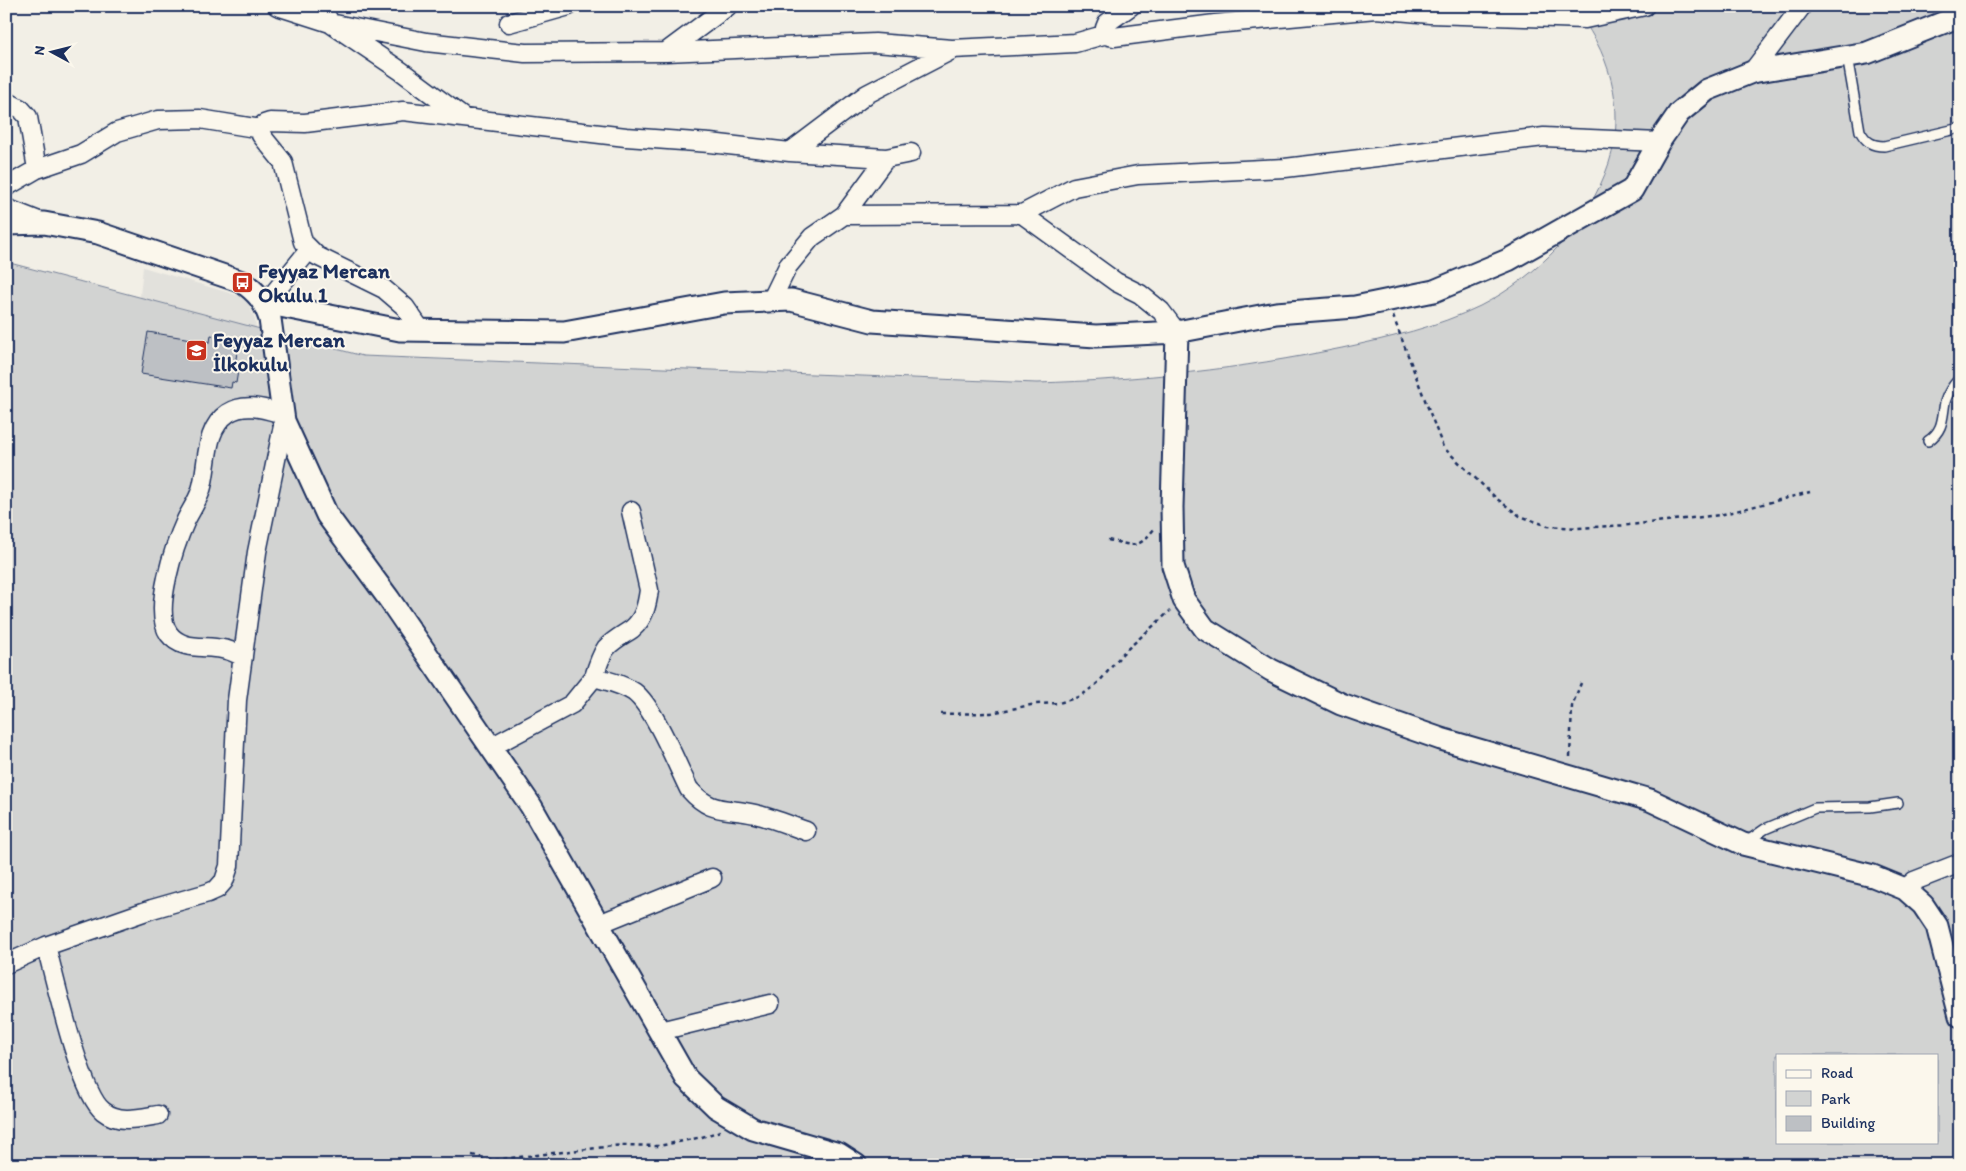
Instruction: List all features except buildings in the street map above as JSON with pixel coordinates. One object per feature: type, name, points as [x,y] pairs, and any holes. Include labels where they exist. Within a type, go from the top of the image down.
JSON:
[{"type":"street","points":[[277,6],[330,23],[426,42],[524,53],[666,52],[875,42],[952,49],[1075,43],[1107,34],[1114,37],[1270,18],[1376,9],[1430,14],[1585,19],[1645,6]]},
{"type":"street","points":[[322,6],[330,23],[401,71],[466,119]]},
{"type":"street","points":[[509,23],[569,6]]},
{"type":"street","points":[[666,52],[728,6]]},
{"type":"street","points":[[1107,34],[1105,28],[1107,23],[1131,6]]},
{"type":"street","points":[[1752,72],[1802,6]]},
{"type":"street","points":[[265,303],[400,330],[564,332],[724,303],[791,300],[872,321],[1096,336],[1177,332],[1276,314],[1355,307],[1434,292],[1508,260],[1632,190],[1659,142],[1679,113],[1707,90],[1752,72],[1867,53],[1960,16]]},
{"type":"street","points":[[790,152],[867,94],[952,49]]},
{"type":"street","points":[[6,100],[21,109],[28,117],[37,169]]},
{"type":"street","points":[[421,330],[405,307],[384,289],[317,256],[309,250],[303,242],[300,232],[283,162],[261,135],[261,129],[264,124],[270,122],[305,122],[403,111],[626,137],[710,142],[790,152],[886,158],[911,153]]},
{"type":"street","points":[[6,186],[37,169],[80,154],[117,132],[158,120],[200,119],[261,129]]},
{"type":"street","points":[[844,215],[1022,214],[1074,187],[1138,175],[1285,168],[1544,137],[1659,142]]},
{"type":"street","points":[[771,301],[788,266],[812,237],[844,215],[886,158]]},
{"type":"street","points":[[6,208],[44,223],[98,233],[242,282],[255,291],[265,303],[270,318],[283,417],[327,515],[389,599],[531,806],[686,1078],[716,1107],[753,1129],[839,1154],[856,1165]]},
{"type":"street","points":[[1022,214],[1116,282],[1140,294],[1161,311],[1177,332],[1172,507],[1173,566],[1184,600],[1205,629],[1271,670],[1341,704],[1441,739],[1650,800],[1744,844],[1874,876],[1905,889],[1923,905],[1937,926],[1957,992],[1960,1016]]},
{"type":"street","points":[[6,224],[44,223]]},
{"type":"street","points":[[265,303],[309,250]]},
{"type":"street","points":[[243,658],[232,651],[220,648],[202,648],[176,640],[165,626],[163,605],[171,563],[185,522],[201,490],[210,438],[219,422],[226,414],[236,408],[248,406],[283,417]]},
{"type":"street","points":[[6,964],[46,946],[152,909],[208,894],[217,889],[224,881],[229,866],[237,700],[257,552],[283,417]]},
{"type":"street","points":[[491,748],[572,704],[594,678],[598,662],[607,648],[633,628],[643,615],[649,590],[632,511]]},
{"type":"street","points":[[594,678],[616,683],[634,693],[649,709],[689,789],[698,800],[710,807],[757,814],[806,831]]},
{"type":"street","points":[[1905,889],[1914,881],[1960,863]]},
{"type":"street","points":[[599,924],[712,878]]},
{"type":"street","points":[[46,946],[73,1046],[94,1102],[103,1111],[114,1117],[126,1120],[158,1115]]},
{"type":"street","points":[[660,1031],[770,1004]]},
{"type":"lane","points":[[1847,56],[1860,131],[1867,141],[1878,146],[1884,146],[1960,128]]},
{"type":"lane","points":[[1928,441],[1940,429],[1951,388],[1960,378]]},
{"type":"lane","points":[[1744,844],[1765,829],[1815,808],[1870,807],[1898,803]]},
{"type":"path","points":[[1387,300],[1443,447],[1497,499],[1520,516],[1548,526],[1577,528],[1628,525],[1720,515],[1810,492]]},
{"type":"path","points":[[1108,540],[1134,545],[1140,544],[1146,540],[1172,507]]},
{"type":"path","points":[[941,714],[991,713],[1036,704],[1059,703],[1080,696],[1099,682],[1123,654],[1153,625],[1184,600]]},
{"type":"path","points":[[1563,775],[1571,754],[1572,706],[1581,683]]},
{"type":"path","points":[[472,1155],[494,1160],[622,1145],[659,1146],[702,1137],[743,1123]]},
{"type":"shaded area","name":"Feyyaz Mercan İlkokulu","points":[[143,267],[246,298],[255,319],[264,404],[131,382]]},
{"type":"green space","points":[[1572,6],[1960,6],[1960,1165],[6,1165],[6,262],[363,356],[1037,383],[1114,379],[1228,368],[1342,348],[1430,326],[1480,306],[1501,294],[1541,264],[1574,227],[1588,207],[1609,163],[1616,121],[1615,100],[1605,60],[1596,41]]},
{"type":"place","name":"Feyyaz Mercan Okulu 1","points":[[242,282]]},
{"type":"place","name":"Feyyaz Mercan İlkokulu","points":[[197,351]]}]
